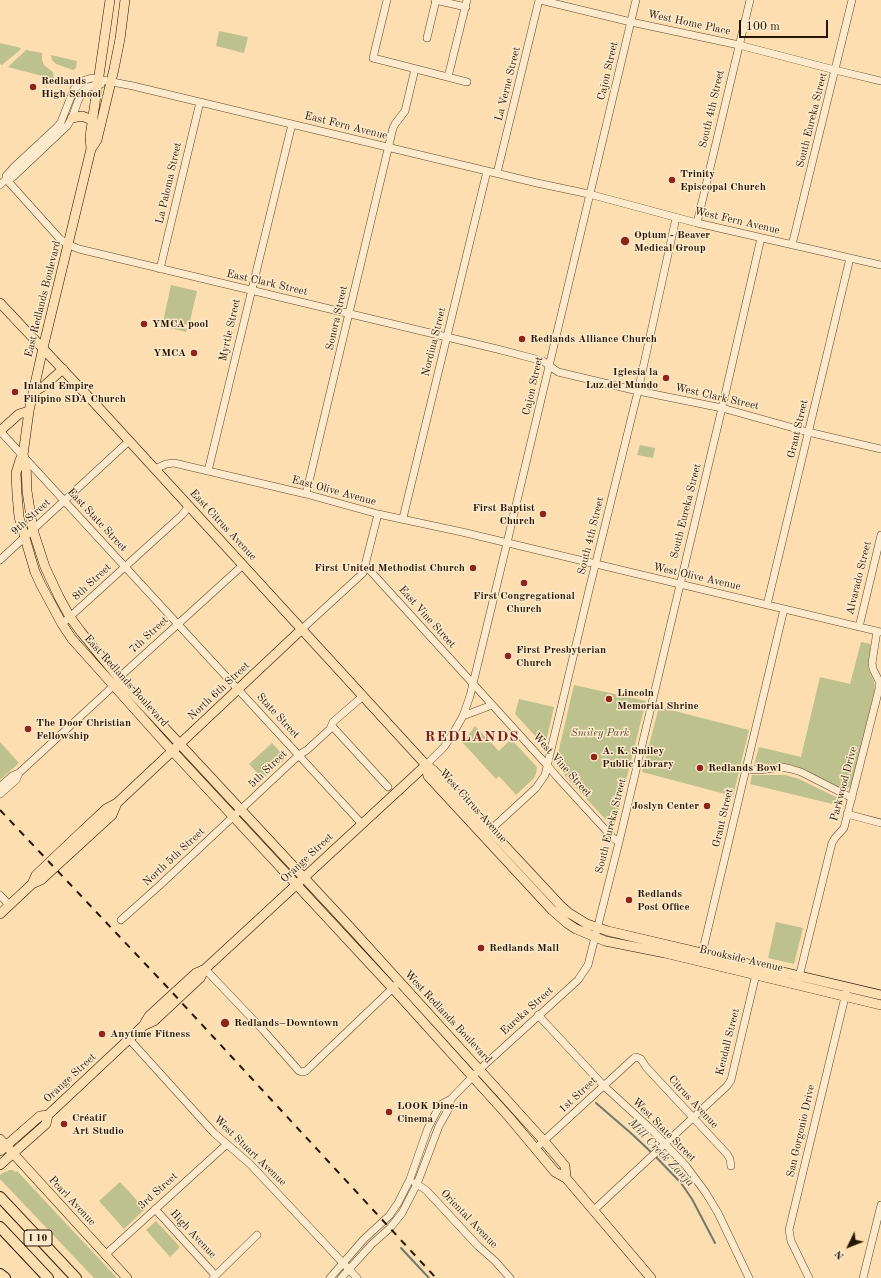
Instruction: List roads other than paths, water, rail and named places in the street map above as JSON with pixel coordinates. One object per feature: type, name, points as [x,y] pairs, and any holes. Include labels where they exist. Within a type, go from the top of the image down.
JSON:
[{"type":"highway","name":"I 10","points":[[0,1198],[76,1278]]},
{"type":"highway","name":"I 10","points":[[0,1227],[48,1278]]},
{"type":"highway","points":[[0,1274],[5,1278]]},
{"type":"main road","name":"East Redlands Boulevard","points":[[110,0],[92,120],[90,136],[91,149],[43,348],[29,412],[23,455],[16,473],[19,517],[35,572],[62,624],[82,651],[173,751],[237,813],[300,881]]},
{"type":"main road","name":"East Redlands Boulevard","points":[[91,149],[97,140],[111,82],[120,39],[125,0]]},
{"type":"main road","points":[[72,118],[82,116],[92,120]]},
{"type":"main road","name":"East Citrus Avenue","points":[[0,303],[130,441],[426,765]]},
{"type":"main road","points":[[34,392],[44,386],[63,369]]},
{"type":"main road","points":[[0,431],[19,414],[29,412]]},
{"type":"main road","name":"East Redlands Boulevard","points":[[23,455],[26,464],[27,491],[33,530],[49,578],[70,617],[119,678],[180,743],[237,813]]},
{"type":"main road","name":"North 6th Street","points":[[0,914],[32,884],[36,875],[49,862],[106,809],[117,803],[302,629]]},
{"type":"main road","name":"Orange Street","points":[[2,1146],[40,1116],[48,1114],[143,1026],[154,1021],[200,978],[205,969],[426,765]]},
{"type":"main road","name":"West Citrus Avenue","points":[[426,765],[433,770],[558,916],[576,929],[595,937]]},
{"type":"main road","name":"West Citrus Avenue","points":[[487,833],[569,913],[579,920],[597,928]]},
{"type":"main road","name":"West Redlands Boulevard","points":[[300,881],[396,985],[480,1069],[565,1166],[566,1178]]},
{"type":"main road","name":"Brookside Avenue","points":[[597,928],[702,952],[797,985],[881,1005]]},
{"type":"main road","name":"Brookside Avenue","points":[[595,937],[700,962],[799,976],[881,995]]},
{"type":"main road","name":"West Redlands Boulevard","points":[[396,985],[472,1076],[556,1172],[566,1178],[651,1278]]},
{"type":"main road","name":"Orange Street","points":[[0,1165],[46,1124],[48,1114]]},
{"type":"main road","name":"Pearl Avenue","points":[[2,1146],[12,1154],[127,1278]]},
{"type":"street","points":[[387,0],[373,58],[467,82]]},
{"type":"street","points":[[427,38],[436,0],[466,3],[448,77]]},
{"type":"street","name":"West Home Place","points":[[539,0],[631,22],[739,45],[881,81]]},
{"type":"street","name":"La Verne Street","points":[[498,173],[539,0]]},
{"type":"street","name":"Cajon Street","points":[[426,765],[444,747],[463,716],[472,684],[508,543],[589,194],[636,0]]},
{"type":"street","name":"South 4th Street","points":[[697,223],[750,0]]},
{"type":"street","name":"South Eureka Street","points":[[792,245],[852,0]]},
{"type":"street","name":"Sonora Street","points":[[306,494],[389,147],[395,124],[405,111],[415,69]]},
{"type":"street","points":[[3,182],[14,167],[57,127],[64,116],[72,92],[79,84],[88,78],[98,82]]},
{"type":"street","name":"East Fern Avenue","points":[[98,82],[111,82],[133,86],[589,194]]},
{"type":"street","points":[[3,182],[13,177],[61,133],[72,118],[83,91],[98,82]]},
{"type":"street","name":"La Paloma Street","points":[[160,269],[200,102]]},
{"type":"street","name":"Myrtle Street","points":[[208,471],[292,124]]},
{"type":"street","name":"Nordina Street","points":[[403,518],[487,171]]},
{"type":"street","name":"East Clark Street","points":[[3,182],[60,239],[79,249],[446,337],[543,361],[549,365]]},
{"type":"street","name":"West Fern Avenue","points":[[589,194],[676,218],[881,265]]},
{"type":"street","name":"South 4th Street","points":[[487,833],[536,788],[545,775],[638,391],[676,218]]},
{"type":"street","name":"South Eureka Street","points":[[597,928],[619,842],[761,238]]},
{"type":"street","name":"Grant Street","points":[[767,605],[850,258]]},
{"type":"street","name":"West Clark Street","points":[[549,365],[558,372],[638,391],[722,408],[808,432],[881,449]]},
{"type":"street","name":"East State Street","points":[[0,431],[177,624]]},
{"type":"street","name":"9th Street","points":[[0,560],[130,441]]},
{"type":"street","name":"East Olive Avenue","points":[[155,469],[166,464],[174,463],[306,494],[378,514],[403,518],[508,543]]},
{"type":"street","name":"8th Street","points":[[62,624],[182,515],[189,506]]},
{"type":"street","points":[[302,629],[362,575],[378,514]]},
{"type":"street","name":"Alvarado Street","points":[[859,627],[881,535]]},
{"type":"street","name":"West Olive Avenue","points":[[508,543],[879,632]]},
{"type":"street","name":"7th Street","points":[[0,787],[12,776],[19,773],[177,624],[243,565]]},
{"type":"street","name":"East Vine Street","points":[[365,565],[472,684]]},
{"type":"street","name":"Grant Street","points":[[700,962],[784,609]]},
{"type":"street","name":"State Street","points":[[177,624],[362,824]]},
{"type":"street","name":"Parkwood Drive","points":[[797,985],[832,843],[844,828],[879,689],[879,681],[873,669],[872,663],[879,632]]},
{"type":"street","name":"West Vine Street","points":[[472,684],[613,838],[619,842]]},
{"type":"street","name":"5th Street","points":[[237,813],[299,755],[307,750],[330,729],[333,722],[364,696]]},
{"type":"street","points":[[463,716],[492,705]]},
{"type":"street","points":[[332,726],[388,788]]},
{"type":"street","points":[[746,769],[791,769],[801,772],[852,798]]},
{"type":"street","name":"7th Street","points":[[0,794],[16,780],[19,773]]},
{"type":"street","name":"North 5th Street","points":[[121,920],[237,813]]},
{"type":"street","points":[[847,814],[881,823]]},
{"type":"street","points":[[0,895],[9,905]]},
{"type":"street","name":"Eureka Street","points":[[330,1278],[364,1239],[389,1216],[398,1203],[410,1179],[432,1120],[440,1105],[451,1099],[472,1076],[578,980],[590,958],[597,928]]},
{"type":"street","points":[[205,969],[263,1030],[299,1071],[306,1071],[396,985]]},
{"type":"street","name":"Kendall Street","points":[[594,1210],[727,1086],[731,1080],[757,971]]},
{"type":"street","name":"San Gorgonio Drive","points":[[809,1278],[791,1240],[790,1230],[847,987]]},
{"type":"street","name":"West State Street","points":[[538,1015],[604,1086],[686,1166],[712,1203],[749,1278]]},
{"type":"street","name":"West Stuart Avenue","points":[[129,1039],[214,1133],[250,1164],[357,1278]]},
{"type":"street","name":"Citrus Avenue","points":[[634,1058],[636,1057],[640,1059],[727,1154],[730,1159],[731,1166]]},
{"type":"street","name":"1st Street","points":[[536,1148],[634,1058]]},
{"type":"street","name":"Eureka Street","points":[[341,1278],[372,1244],[390,1228],[402,1213],[417,1184],[439,1126],[448,1110],[451,1099]]},
{"type":"street","name":"3rd Street","points":[[105,1255],[227,1144]]},
{"type":"street","name":"Oriental Avenue","points":[[410,1179],[426,1190],[510,1278]]},
{"type":"street","points":[[863,1278],[881,1205]]},
{"type":"street","name":"High Avenue","points":[[155,1209],[214,1276]]},
{"type":"street","points":[[214,1276],[257,1235]]},
{"type":"waterway","name":"Mill Creek Zanja","points":[[596,1103],[652,1153]]},
{"type":"waterway","name":"Mill Creek Zanja","points":[[655,1156],[681,1183],[692,1199],[715,1243]]},
{"type":"waterway","points":[[401,1248],[429,1278]]},
{"type":"railway","points":[[0,810],[169,989],[436,1278]]},
{"type":"place","name":"Redlands High School","points":[[33,87]]},
{"type":"place","name":"Trinity Episcopal Church","points":[[672,180]]},
{"type":"place","name":"Optum - Beaver Medical Group","points":[[625,241]]},
{"type":"place","name":"YMCA pool","points":[[144,324]]},
{"type":"place","name":"Redlands Alliance Church","points":[[522,339]]},
{"type":"place","name":"YMCA","points":[[194,353]]},
{"type":"place","name":"Iglesia la Luz del Mundo","points":[[666,378]]},
{"type":"place","name":"Inland Empire Filipino SDA Church","points":[[15,392]]},
{"type":"place","name":"First Baptist Church","points":[[543,514]]},
{"type":"place","name":"First United Methodist Church","points":[[473,568]]},
{"type":"place","name":"First Congregational Church","points":[[524,583]]},
{"type":"place","name":"First Presbyterian Church","points":[[508,656]]},
{"type":"place","name":"Lincoln Memorial Shrine","points":[[609,699]]},
{"type":"place","name":"The Door Christian Fellowship","points":[[28,729]]},
{"type":"place","name":"A. K. Smiley Public Library","points":[[594,757]]},
{"type":"place","name":"Redlands Bowl","points":[[700,768]]},
{"type":"place","name":"Joslyn Center","points":[[707,806]]},
{"type":"place","name":"Redlands Post Office","points":[[629,900]]},
{"type":"place","name":"Redlands Mall","points":[[481,948]]},
{"type":"place","name":"Redlands–Downtown","points":[[225,1023]]},
{"type":"place","name":"Anytime Fitness","points":[[102,1034]]},
{"type":"place","name":"LOOK Dine-in Cinema","points":[[389,1112]]},
{"type":"place","name":"Créatif Art Studio","points":[[64,1124]]},
{"type":"district","name":"REDLANDS","points":[[472,737]]},
{"type":"park label","name":"Smiley Park","points":[[600,733]]}]
